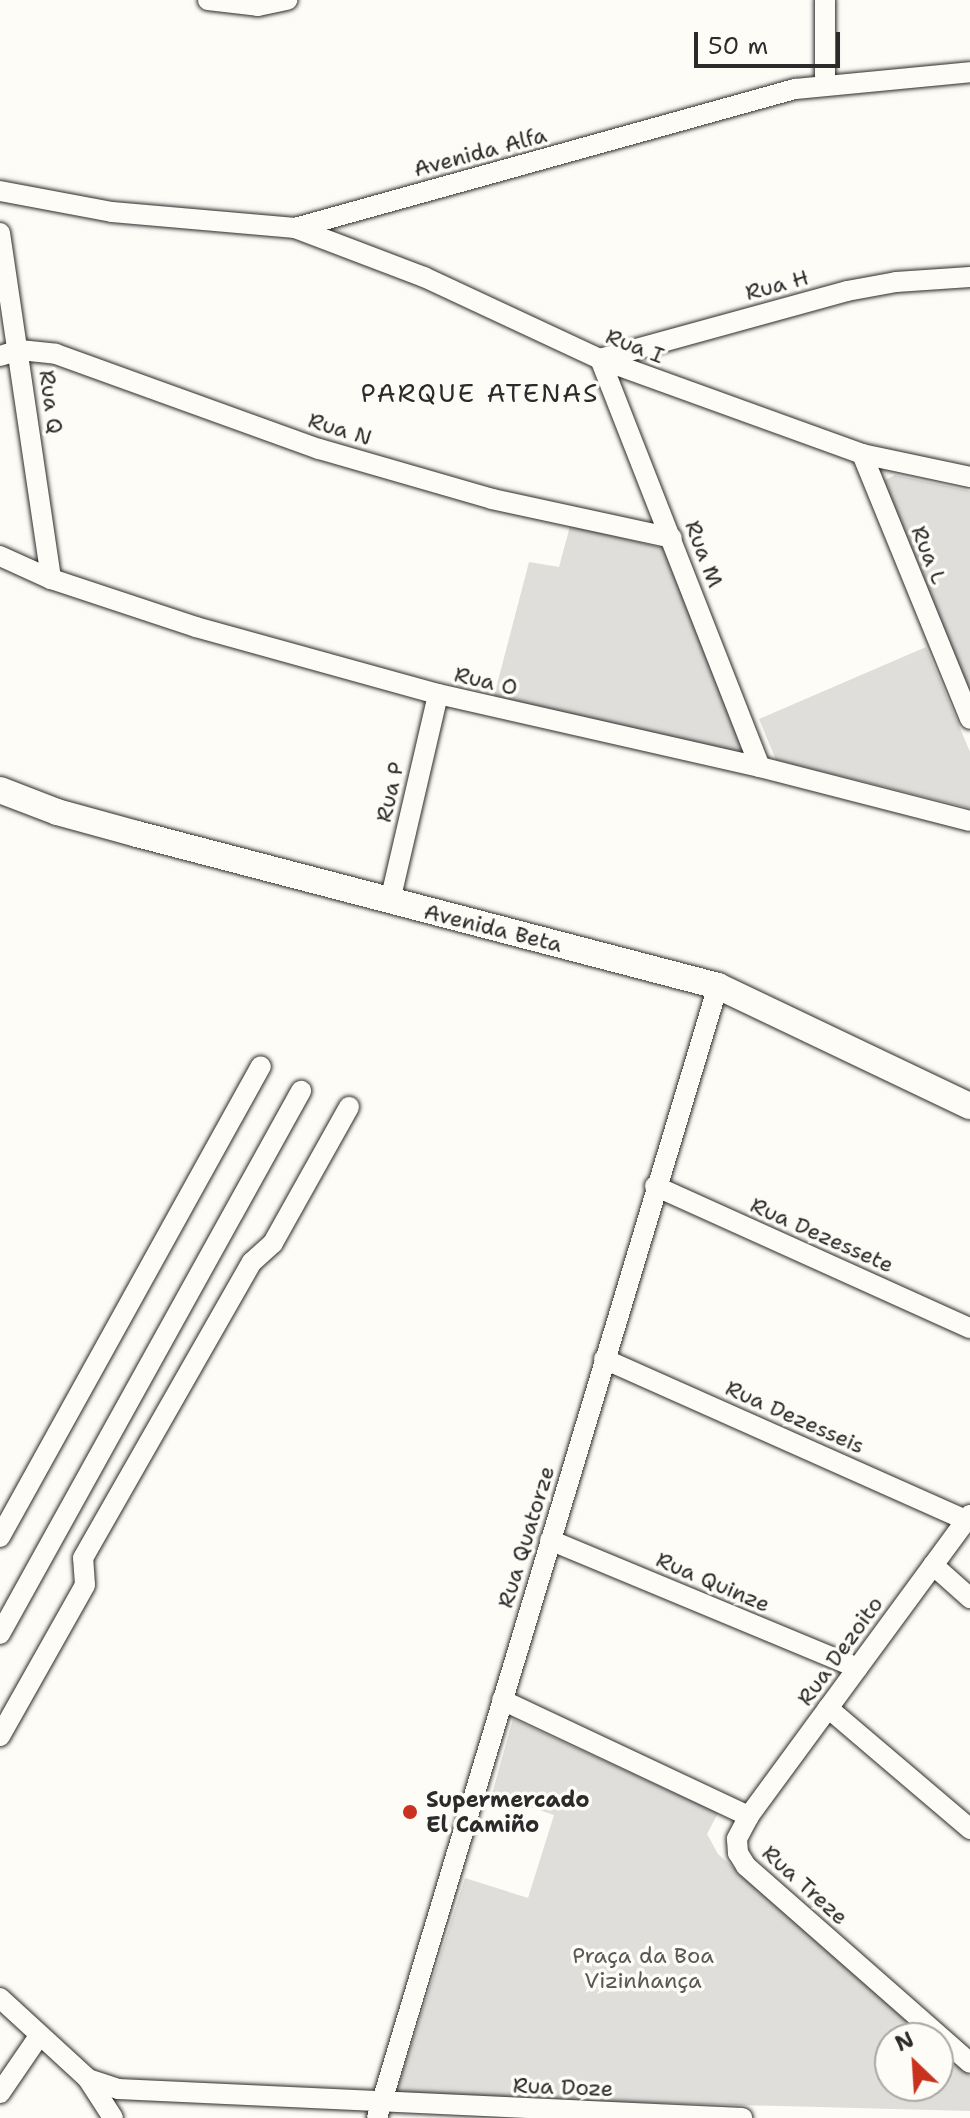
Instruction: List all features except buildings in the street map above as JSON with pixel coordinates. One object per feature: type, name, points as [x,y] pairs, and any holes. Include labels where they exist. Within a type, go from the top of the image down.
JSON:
[{"type":"main road","name":"Avenida Beta","points":[[0,790],[57,812],[718,986],[970,1106]]},
{"type":"street","points":[[208,0],[258,6],[287,0]]},
{"type":"street","points":[[825,0],[825,85]]},
{"type":"street","name":"Avenida Alfa","points":[[0,191],[112,212],[295,228],[795,89],[970,72]]},
{"type":"street","name":"Rua I","points":[[295,228],[424,277],[600,359],[862,454],[970,477]]},
{"type":"street","name":"Rua Q","points":[[0,233],[10,353],[51,579]]},
{"type":"street","name":"Rua H","points":[[600,359],[847,291],[896,282],[970,277]]},
{"type":"street","name":"Rua N","points":[[10,353],[56,354],[333,454],[492,499],[672,538]]},
{"type":"street","name":"Rua M","points":[[600,359],[760,767]]},
{"type":"street","name":"Rua L","points":[[862,454],[970,719]]},
{"type":"street","name":"Rua O","points":[[0,556],[51,579],[196,627],[438,694],[760,767],[970,821]]},
{"type":"street","name":"Rua P","points":[[390,901],[438,694]]},
{"type":"street","name":"Rua Quatorze","points":[[379,2111],[655,1186],[718,986]]},
{"type":"street","points":[[0,1537],[261,1066]]},
{"type":"street","points":[[0,1634],[301,1091]]},
{"type":"street","points":[[0,1736],[85,1585],[83,1558],[252,1262],[273,1243],[349,1107]]},
{"type":"street","name":"Rua Dezessete","points":[[655,1186],[970,1328]]},
{"type":"street","name":"Rua Dezesseis","points":[[604,1359],[968,1517]]},
{"type":"street","name":"Rua Dezoito","points":[[749,1816],[968,1517]]},
{"type":"street","name":"Rua Quinze","points":[[550,1540],[857,1668]]},
{"type":"street","points":[[933,1565],[970,1598]]},
{"type":"street","points":[[502,1700],[749,1816]]},
{"type":"street","points":[[828,1708],[970,1829]]},
{"type":"street","name":"Rua Treze","points":[[749,1816],[737,1839],[738,1853],[746,1866],[970,2063]]},
{"type":"street","points":[[1,2001],[88,2079],[113,2118]]},
{"type":"street","points":[[0,2093],[39,2036]]},
{"type":"street","name":"Rua Doze","points":[[88,2079],[104,2086],[134,2091],[379,2111],[742,2118]]},
{"type":"green space","points":[[895,475],[970,491],[970,701],[883,485],[885,480]]},
{"type":"green space","points":[[570,526],[664,548],[744,754],[494,696],[529,562],[559,567]]},
{"type":"green space","points":[[926,647],[970,752],[970,808],[776,760],[759,719]]},
{"type":"green space","name":"Praça da Boa Vizinhança","points":[[513,1719],[718,1813],[707,1834],[718,1854],[909,2022],[874,2022],[874,2102],[954,2102],[954,2062],[970,2076],[970,2111],[395,2096],[465,1878],[528,1898],[554,1815],[492,1794]]},
{"type":"place","name":"Supermercado El Camiño","points":[[410,1812]]},
{"type":"district","name":"PARQUE ATENAS","points":[[480,393]]}]
